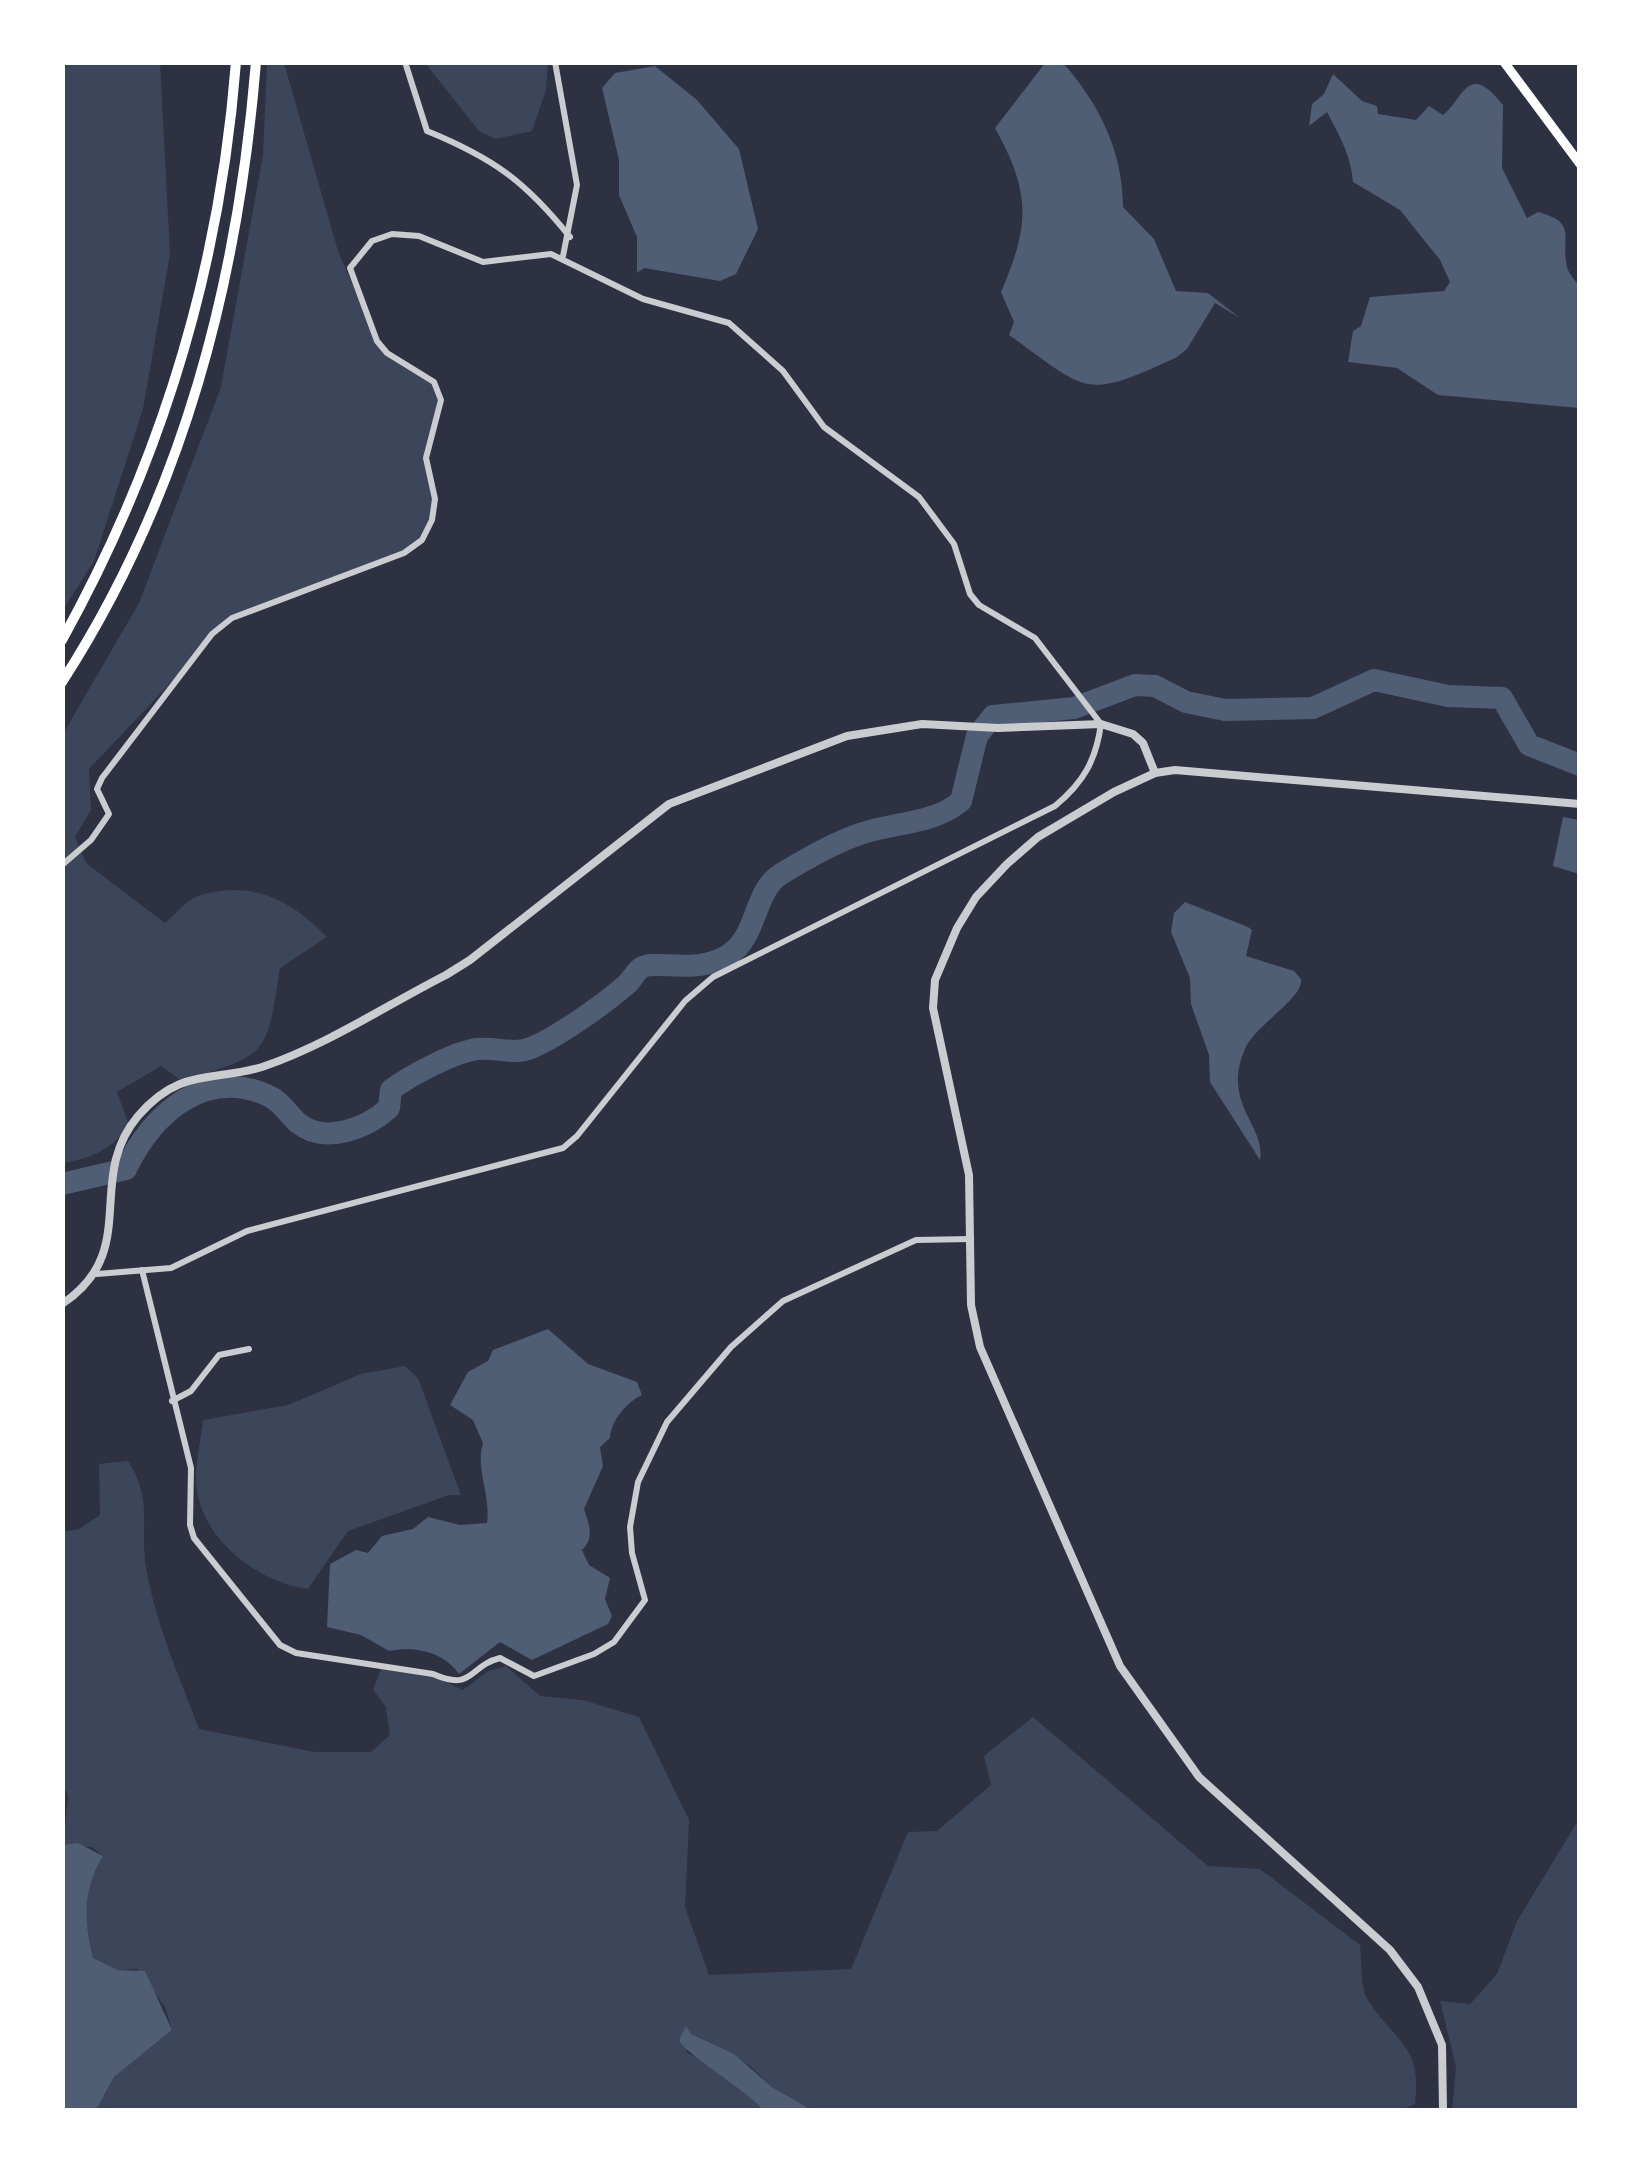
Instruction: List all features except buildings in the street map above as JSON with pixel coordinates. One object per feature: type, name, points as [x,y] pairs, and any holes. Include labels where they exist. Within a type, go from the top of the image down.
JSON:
[{"type":"highway","points":[[62,640],[130,506],[189,346],[224,176],[236,62]]},
{"type":"highway","points":[[62,682],[169,472],[218,320],[248,154],[256,62]]},
{"type":"main road","points":[[1504,62],[1580,164]]},
{"type":"street","points":[[404,62],[427,131],[471,149],[517,177],[570,237]]},
{"type":"street","points":[[555,62],[577,185],[570,237],[563,256]]},
{"type":"street","points":[[62,864],[92,840],[109,814],[98,789],[102,778],[212,634],[246,611],[404,553],[422,540],[435,499],[426,458],[440,400],[434,382],[387,353],[378,341],[350,268],[372,242],[392,234],[419,236],[483,262],[563,256],[606,284],[643,299],[729,323],[767,356],[824,427],[919,497],[954,544],[970,594],[979,605],[1036,638],[1101,724],[1097,751],[1086,776],[1055,806],[699,988],[563,1148],[247,1231],[171,1268],[97,1274]]},
{"type":"street","points":[[62,1304],[97,1274],[107,1244],[111,1186],[120,1146],[135,1119],[157,1097],[212,1073],[261,1067],[458,968],[669,804],[847,736],[882,728],[1101,724],[1134,734],[1143,744],[1155,773]]},
{"type":"street","points":[[1442,2110],[1446,2074],[1442,2044],[1418,1987],[1379,1939],[1227,1806],[1173,1745],[1120,1666],[989,1376],[972,1305],[970,1175],[933,1008],[943,956],[976,897],[1006,864],[1070,816],[1155,773],[1223,772],[1580,804]]},
{"type":"street","points":[[142,1270],[190,1468],[190,1526],[194,1538],[280,1645],[296,1652],[434,1674],[453,1682],[468,1680],[500,1658],[527,1673],[543,1675],[614,1642],[646,1600],[635,1573],[630,1527],[648,1456],[667,1422],[744,1335],[783,1301],[916,1240],[971,1239]]},
{"type":"street","points":[[172,1400],[191,1391],[219,1354],[249,1350]]},
{"type":"shaded area","points":[[63,62],[160,63],[170,254],[143,409],[94,561],[63,610]]},
{"type":"shaded area","points":[[1046,62],[1063,63],[1098,112],[1119,167],[1123,207],[1154,239],[1176,291],[1208,293],[1240,318],[1215,303],[1187,349],[1177,357],[1104,384],[1073,379],[1009,335],[1014,322],[1001,292],[1017,247],[1022,209],[1015,172],[995,128]]},
{"type":"shaded area","points":[[267,63],[284,63],[338,251],[377,341],[427,376],[438,390],[439,409],[426,457],[433,518],[422,538],[404,553],[232,618],[89,769],[91,810],[75,837],[86,863],[165,923],[196,897],[238,890],[286,904],[327,937],[280,968],[266,1036],[248,1057],[182,1081],[161,1066],[117,1092],[129,1125],[116,1141],[92,1155],[63,1163],[63,734],[139,603],[221,387],[263,155]]},
{"type":"shaded area","points":[[425,63],[548,63],[546,90],[532,131],[495,139],[479,131]]},
{"type":"shaded area","points":[[655,66],[697,100],[739,149],[758,229],[736,274],[720,281],[644,268],[637,273],[637,237],[619,195],[619,160],[602,88],[615,73]]},
{"type":"shaded area","points":[[1333,74],[1362,101],[1377,106],[1378,114],[1416,120],[1429,106],[1443,115],[1474,84],[1491,92],[1503,105],[1502,168],[1527,218],[1538,212],[1563,226],[1567,267],[1580,288],[1583,329],[1579,408],[1438,395],[1397,368],[1348,362],[1353,331],[1361,326],[1370,297],[1444,291],[1450,282],[1440,260],[1400,210],[1353,182],[1347,154],[1327,112],[1309,126],[1312,104],[1324,94]]},
{"type":"shaded area","points":[[1563,817],[1579,820],[1579,874],[1553,866]]},
{"type":"shaded area","points":[[1185,902],[1248,927],[1252,930],[1246,956],[1294,971],[1301,979],[1295,995],[1250,1040],[1239,1068],[1241,1099],[1257,1136],[1260,1160],[1210,1082],[1209,1055],[1191,1004],[1190,978],[1171,932],[1174,913]]},
{"type":"shaded area","points":[[548,1329],[588,1364],[637,1382],[642,1395],[621,1412],[610,1438],[600,1447],[603,1466],[584,1509],[590,1536],[582,1550],[589,1565],[610,1578],[605,1599],[612,1616],[608,1624],[532,1660],[500,1642],[459,1674],[436,1655],[408,1649],[389,1651],[361,1635],[327,1627],[330,1564],[356,1550],[368,1553],[382,1536],[413,1529],[428,1517],[460,1525],[487,1523],[483,1443],[473,1420],[450,1405],[468,1372],[488,1361],[493,1350]]},
{"type":"shaded area","points":[[405,1366],[418,1378],[461,1495],[449,1495],[348,1531],[308,1589],[270,1577],[234,1554],[208,1522],[200,1503],[196,1475],[203,1420],[288,1405],[361,1374]]},
{"type":"shaded area","points":[[128,1461],[144,1503],[145,1557],[151,1593],[199,1729],[315,1752],[371,1752],[390,1735],[386,1707],[373,1690],[381,1669],[432,1676],[463,1690],[488,1671],[506,1666],[540,1696],[583,1700],[639,1717],[689,1820],[685,1907],[709,1975],[851,1969],[908,1832],[937,1831],[991,1785],[984,1756],[1033,1717],[1208,1866],[1260,1869],[1360,1945],[1365,1995],[1411,2056],[1415,2104],[1401,2110],[812,2110],[772,2087],[749,2065],[691,2034],[686,2052],[729,2077],[763,2110],[96,2110],[114,2077],[172,2030],[165,2007],[137,1969],[118,1970],[93,1958],[86,1906],[103,1856],[92,1847],[63,1845],[68,1796],[62,1783],[62,1532],[79,1529],[100,1515],[99,1464]]},
{"type":"shaded area","points":[[1579,1819],[1579,2110],[1452,2110],[1456,2067],[1440,2001],[1470,2004],[1497,1974],[1517,1921]]},
{"type":"shaded area","points":[[78,1843],[103,1856],[88,1894],[93,1958],[118,1970],[145,1971],[172,2030],[114,2077],[96,2110],[63,2110],[63,1845]]},
{"type":"shaded area","points":[[686,2026],[691,2034],[734,2054],[772,2087],[812,2110],[763,2110],[684,2046],[679,2040]]},
{"type":"waterway","points":[[62,1184],[126,1169],[166,1113],[204,1091],[225,1087],[247,1089],[271,1097],[309,1129],[321,1133],[345,1131],[380,1115],[389,1108],[391,1090],[446,1059],[478,1049],[525,1050],[542,1043],[617,993],[641,968],[695,965],[723,958],[742,942],[766,889],[781,874],[852,837],[927,818],[961,801],[977,736],[993,716],[1074,708],[1135,685],[1155,686],[1186,702],[1225,710],[1313,708],[1374,680],[1448,696],[1502,698],[1529,745],[1580,765]]}]
